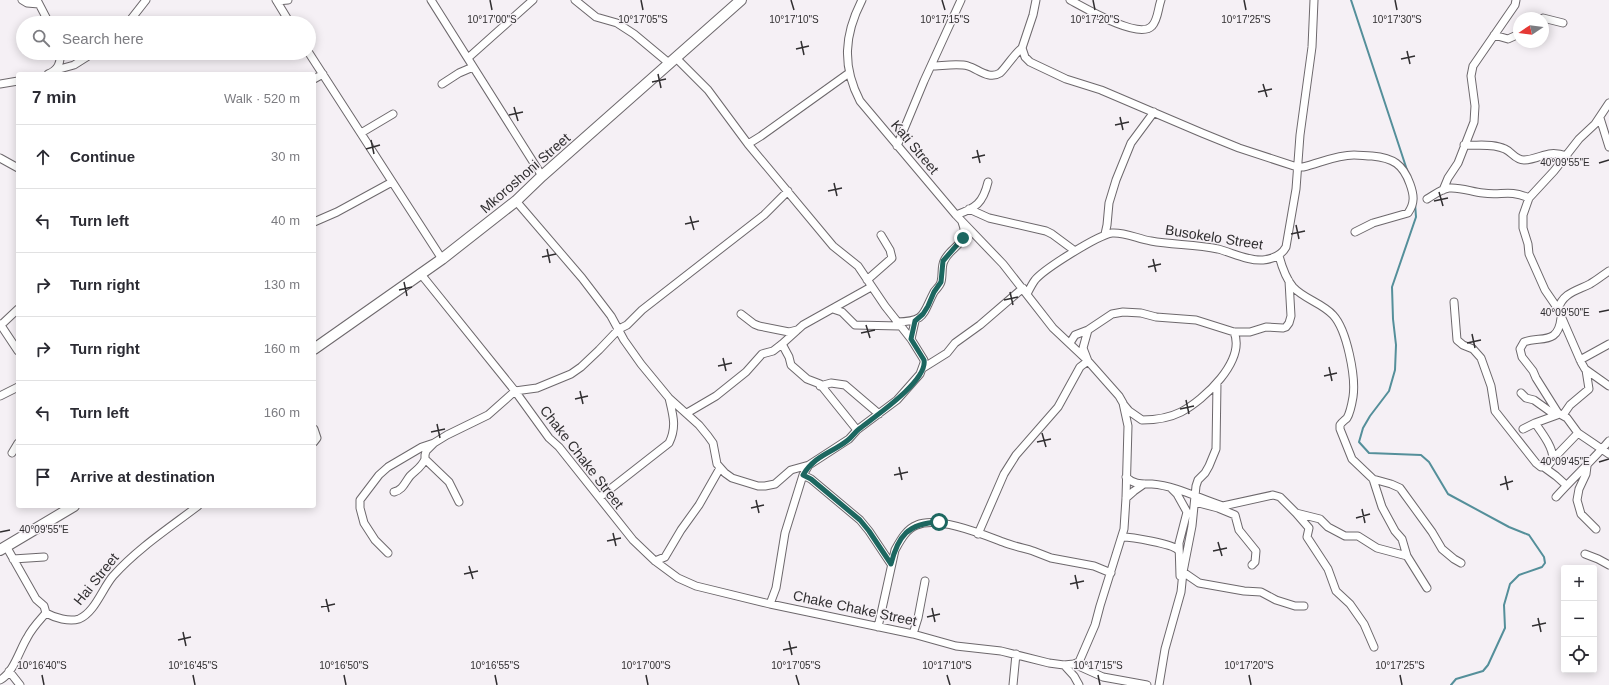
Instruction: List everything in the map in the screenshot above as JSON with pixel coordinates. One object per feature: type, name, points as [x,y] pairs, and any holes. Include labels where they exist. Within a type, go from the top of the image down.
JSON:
[{"type":"street","points":[[22,0],[27,2],[38,2],[45,16]]},
{"type":"street","points":[[133,16],[146,0]]},
{"type":"street","points":[[286,16],[277,1],[288,0]]},
{"type":"street","points":[[432,0],[542,176]]},
{"type":"street","points":[[468,58],[533,0]]},
{"type":"street","points":[[516,201],[570,262],[605,307],[634,355],[669,398],[699,424],[713,443],[720,468],[732,478],[758,486],[765,486],[775,484],[791,470],[809,465],[849,440],[857,430],[897,400],[917,378],[923,368],[924,360],[911,339],[869,284],[858,266],[834,246],[748,144],[708,90],[673,61],[634,34],[617,24],[596,17],[575,0]]},
{"type":"street","name":"Mkoroshoni Street","points":[[316,348],[442,259],[516,201],[542,176],[741,0]]},
{"type":"street","name":"Kati Street","points":[[862,0],[850,28],[847,54],[852,86],[860,101],[962,222],[1003,264],[1025,291]]},
{"type":"street","points":[[897,146],[961,0]]},
{"type":"street","points":[[931,66],[962,65],[987,75],[995,75],[1001,72],[1013,56],[1022,48],[1033,15],[1036,0]]},
{"type":"street","points":[[1070,0],[1132,29],[1141,30],[1148,30],[1154,24],[1161,0]]},
{"type":"street","name":"Busokelo Street","points":[[1105,234],[1116,232],[1153,241],[1199,245],[1243,257],[1262,260],[1279,256],[1286,247],[1296,189],[1297,167],[1312,47],[1314,0]]},
{"type":"street","points":[[1443,190],[1448,178],[1458,163],[1472,128],[1475,115],[1471,70],[1479,56],[1515,5],[1516,0]]},
{"type":"street","points":[[1549,20],[1563,24]]},
{"type":"street","points":[[1494,34],[1508,39],[1513,37]]},
{"type":"street","points":[[1022,48],[1025,58],[1066,79],[1101,90],[1239,148],[1297,167],[1303,167],[1339,157],[1353,155],[1384,157],[1390,159],[1401,167],[1406,174],[1414,196],[1414,203],[1409,212],[1373,223],[1355,232]]},
{"type":"street","points":[[56,70],[60,60]]},
{"type":"street","points":[[52,72],[74,65],[82,60]]},
{"type":"street","points":[[314,60],[442,259]]},
{"type":"street","points":[[442,84],[459,73],[473,67]]},
{"type":"street","points":[[748,144],[849,73]]},
{"type":"street","points":[[316,78],[323,74]]},
{"type":"street","points":[[0,84],[16,80]]},
{"type":"street","points":[[1523,429],[1535,423],[1559,415],[1589,389],[1586,370],[1561,318],[1558,308],[1545,290],[1529,254],[1528,244],[1524,235],[1522,223],[1523,210],[1529,198],[1567,156],[1579,139],[1600,118],[1609,103]]},
{"type":"street","points":[[923,368],[947,353],[956,343],[1025,291],[1035,280],[1075,252],[1105,234],[1108,225],[1109,204],[1116,180],[1131,143],[1154,112]]},
{"type":"street","points":[[361,133],[393,114]]},
{"type":"street","points":[[1600,118],[1606,133],[1609,148]]},
{"type":"street","points":[[1464,145],[1503,148],[1515,157],[1522,160],[1550,152],[1567,156]]},
{"type":"street","points":[[0,158],[16,167]]},
{"type":"street","points":[[316,220],[337,212],[392,182]]},
{"type":"street","points":[[956,215],[978,205],[983,198],[988,182]]},
{"type":"street","points":[[1427,199],[1443,190],[1460,188],[1472,192],[1491,194],[1512,192],[1529,198]]},
{"type":"street","points":[[388,553],[375,540],[364,523],[360,508],[360,500],[379,475],[388,467],[422,447],[434,443],[488,414],[515,391],[537,388],[571,374],[599,350],[619,329],[627,325],[642,310],[764,215],[788,191]]},
{"type":"street","points":[[969,209],[989,218],[1046,231],[1075,252]]},
{"type":"street","points":[[833,308],[842,312],[854,325],[899,324],[915,321],[923,314],[941,282],[943,261],[963,238],[965,229],[962,222]]},
{"type":"street","points":[[687,413],[716,396],[738,379],[762,354],[773,351],[803,325],[833,308],[869,284],[892,258],[890,250],[881,235]]},
{"type":"street","points":[[1279,256],[1289,281],[1295,289],[1327,309],[1335,316],[1341,328],[1347,345],[1353,386],[1353,397],[1346,418],[1340,425],[1340,430],[1352,459],[1373,479],[1400,488],[1432,532],[1442,549],[1454,560],[1461,563]]},
{"type":"street","points":[[1558,308],[1560,301],[1566,295],[1590,284],[1609,271]]},
{"type":"street","name":"Chake Chake Street","points":[[420,273],[515,391],[549,438],[559,447],[600,497],[611,514],[633,540],[655,561],[678,578],[696,586],[770,604],[913,634],[956,646],[989,649],[1016,654],[1033,660],[1064,665],[1074,664]]},
{"type":"street","points":[[1070,343],[1075,335],[1088,330],[1112,314],[1128,311],[1141,312],[1156,317],[1196,320],[1234,332],[1250,332],[1260,327],[1283,328],[1289,323],[1292,310],[1289,281]]},
{"type":"street","points":[[1025,291],[1053,328],[1088,361],[1119,396],[1129,411],[1142,420],[1162,419],[1172,416],[1192,406],[1218,383],[1226,371],[1234,354],[1236,339],[1234,332]]},
{"type":"street","points":[[1454,302],[1457,340],[1463,345],[1473,349],[1481,358],[1491,386],[1495,411],[1536,463],[1578,493]]},
{"type":"street","points":[[16,311],[0,324],[16,348]]},
{"type":"street","points":[[741,314],[758,326],[789,332],[797,330]]},
{"type":"street","points":[[1559,415],[1533,371],[1522,357],[1520,349],[1524,342],[1544,339],[1556,334],[1560,330],[1561,318]]},
{"type":"street","points":[[911,339],[915,321]]},
{"type":"street","points":[[1088,330],[1083,348],[1088,361]]},
{"type":"street","points":[[782,344],[790,357],[792,365],[807,379],[818,383],[857,430]]},
{"type":"street","points":[[1580,360],[1609,344]]},
{"type":"street","points":[[978,534],[1004,474],[1013,460],[1058,407],[1080,367],[1088,361]]},
{"type":"street","points":[[1586,370],[1609,386]]},
{"type":"street","points":[[820,386],[831,383],[845,385],[879,414]]},
{"type":"street","points":[[1159,685],[1165,649],[1182,586],[1197,481],[1205,473],[1216,449],[1218,383]]},
{"type":"street","points":[[0,396],[16,388]]},
{"type":"street","points":[[1521,393],[1526,398],[1537,402],[1567,418],[1578,433],[1609,454]]},
{"type":"street","points":[[600,497],[669,443],[674,434],[674,429],[669,398]]},
{"type":"street","points":[[1074,664],[1081,660],[1095,625],[1122,537],[1126,498],[1128,426],[1123,403]]},
{"type":"street","points":[[1535,423],[1552,449],[1553,459]]},
{"type":"street","points":[[1545,468],[1547,468],[1553,459],[1578,433]]},
{"type":"street","points":[[1556,497],[1609,441]]},
{"type":"street","points":[[434,443],[425,453],[426,459],[448,482],[459,502]]},
{"type":"street","points":[[12,453],[16,447]]},
{"type":"street","points":[[394,492],[404,486],[411,475],[421,467],[426,459]]},
{"type":"street","points":[[770,604],[776,588],[785,533],[803,475],[809,465]]},
{"type":"street","points":[[1587,465],[1586,474],[1578,493],[1577,500],[1581,514],[1596,529]]},
{"type":"street","points":[[655,561],[664,557],[681,530],[700,505],[720,468]]},
{"type":"street","points":[[803,475],[811,479],[860,520],[891,564]]},
{"type":"street","points":[[1126,477],[1136,483],[1170,487],[1195,499],[1221,507],[1235,515],[1239,530],[1256,551],[1256,559],[1252,565]]},
{"type":"street","points":[[1373,479],[1382,507],[1395,531],[1402,539],[1407,556],[1427,588]]},
{"type":"street","points":[[1126,498],[1144,484]]},
{"type":"street","points":[[1170,487],[1177,494],[1187,512],[1178,550],[1182,586]]},
{"type":"street","points":[[1221,507],[1273,495],[1280,497],[1308,528],[1307,537],[1328,569],[1336,591],[1358,614],[1370,635],[1374,647]]},
{"type":"street","points":[[2,681],[15,662],[30,631],[46,613],[44,606],[36,598],[14,559],[3,548],[71,508]]},
{"type":"street","name":"Hai Street","points":[[46,613],[72,621],[80,618],[88,612],[111,578],[128,560],[195,508]]},
{"type":"street","points":[[1296,513],[1320,520],[1328,527],[1345,536],[1358,536],[1377,548],[1407,556]]},
{"type":"street","points":[[878,627],[887,590],[891,564],[900,539],[916,525],[926,522],[939,522],[1033,551],[1044,556],[1094,566],[1110,573]]},
{"type":"street","points":[[1122,537],[1135,538],[1170,546],[1178,550]]},
{"type":"street","points":[[1585,554],[1598,558],[1609,565]]},
{"type":"street","points":[[14,559],[44,557]]},
{"type":"street","points":[[1183,572],[1199,583],[1244,591],[1261,592],[1276,600],[1295,606],[1304,606]]},
{"type":"street","points":[[913,634],[918,618],[925,581]]},
{"type":"street","points":[[1013,685],[1016,654]]},
{"type":"street","points":[[1074,664],[1103,677],[1147,685]]},
{"type":"street","points":[[1064,665],[1074,676],[1079,685]]},
{"type":"street","points":[[8,671],[20,685]]},
{"type":"waterway","points":[[1351,0],[1407,170]]},
{"type":"waterway","points":[[1415,203],[1416,217],[1392,287],[1393,319],[1396,345],[1395,370],[1389,391],[1370,416],[1363,428],[1359,442],[1369,453],[1421,455],[1429,462],[1448,494],[1509,527],[1529,535],[1544,557],[1545,563],[1542,567],[1519,575],[1510,584],[1504,605],[1505,628],[1488,665],[1483,671],[1456,679],[1451,685]]},
{"type":"route","points":[[939,522],[926,522],[916,525],[910,529],[900,539],[891,564],[860,520],[811,479],[803,475],[809,465],[849,440],[857,430],[897,400],[920,374],[923,368],[924,360],[911,339],[915,321],[923,314],[941,282],[943,261],[962,241],[963,238]]}]
